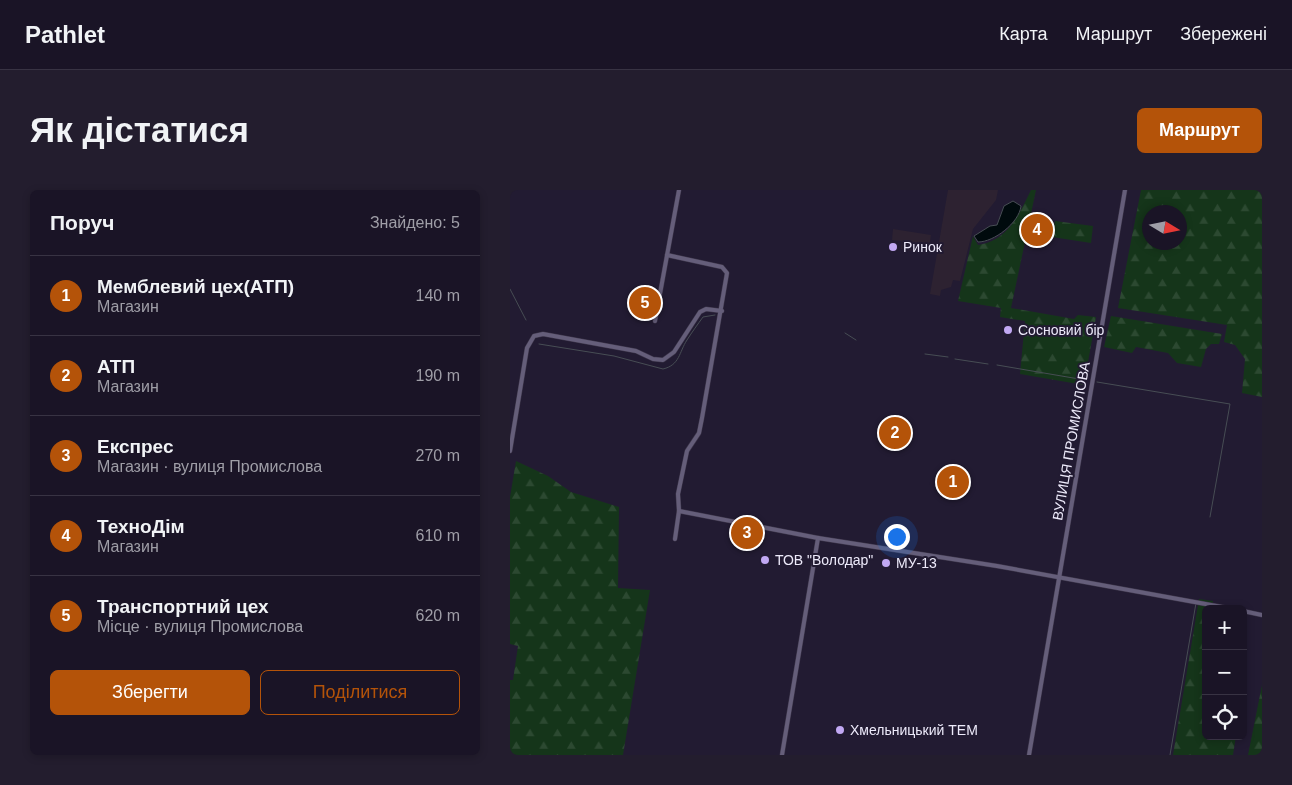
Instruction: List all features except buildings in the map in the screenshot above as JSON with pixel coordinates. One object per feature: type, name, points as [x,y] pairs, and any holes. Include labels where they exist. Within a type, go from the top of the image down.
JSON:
[{"type":"street","points":[[656,321],[679,190]]},
{"type":"street","name":"ВУЛИЦЯ ПРОМИСЛОВА","points":[[1029,755],[1125,190]]},
{"type":"street","points":[[667,255],[725,269],[727,273],[722,311],[699,433],[687,452],[678,494],[679,511],[675,539]]},
{"type":"street","points":[[510,451],[528,348],[534,336],[543,334],[553,335],[636,351],[653,359],[663,360],[674,352],[695,318],[703,310],[722,311]]},
{"type":"street","points":[[679,511],[818,538],[1211,605]]},
{"type":"street","points":[[782,755],[818,538]]},
{"type":"street","points":[[1247,612],[1262,615]]},
{"type":"shaded area","name":"Ринок","points":[[948,190],[998,190],[996,200],[973,229],[960,281],[953,280],[951,287],[941,290],[940,296],[930,294]]},
{"type":"shaded area","points":[[1013,201],[1021,206],[1016,219],[1011,225],[991,239],[978,242],[974,236],[990,226],[997,225],[1004,206]]},
{"type":"shaded area","name":"Ринок","points":[[893,229],[931,235],[928,254],[901,249],[902,241],[892,240]]},
{"type":"green space","points":[[1031,190],[1036,190],[1011,308],[1074,319],[1078,315],[1096,317],[1084,385],[1020,374],[1025,321],[1000,317],[1001,308],[958,301],[973,236],[978,245],[997,238],[1005,232],[1017,217]]},
{"type":"green space","points":[[1141,190],[1262,190],[1262,397],[1242,393],[1245,359],[1235,345],[1224,342],[1227,325],[1118,308]]},
{"type":"green space","points":[[1055,221],[1093,226],[1091,243],[1052,237]]},
{"type":"green space","points":[[1111,316],[1222,334],[1219,344],[1211,344],[1206,349],[1201,367],[1177,363],[1168,353],[1136,347],[1132,353],[1104,347]]},
{"type":"green space","points":[[516,461],[548,476],[571,492],[619,507],[618,588],[650,590],[623,755],[510,755],[510,680],[513,680],[518,646],[510,644],[510,497]]},
{"type":"green space","points":[[1199,599],[1213,601],[1212,605],[1202,605],[1202,740],[1235,740],[1233,755],[1173,755]]},
{"type":"green space","points":[[1262,685],[1262,755],[1248,755]]},
{"type":"waterway","points":[[510,289],[526,320]]},
{"type":"waterway","points":[[539,344],[614,356],[663,369],[676,361],[687,340],[703,317],[715,315]]},
{"type":"waterway","points":[[845,333],[856,340]]},
{"type":"waterway","points":[[925,354],[948,357]]},
{"type":"waterway","points":[[955,359],[988,364]]},
{"type":"waterway","points":[[997,365],[1085,380]]},
{"type":"waterway","points":[[1097,382],[1230,404],[1210,517]]},
{"type":"waterway","points":[[1170,755],[1196,603]]},
{"type":"place","name":"ТехноДім","points":[[1037,230]]},
{"type":"place","name":"Ринок","points":[[893,247]]},
{"type":"place","name":"Транспортний цех","points":[[645,303]]},
{"type":"place","name":"Сосновий бір","points":[[1008,330]]},
{"type":"place","name":"АТП","points":[[895,433]]},
{"type":"place","name":"Мемблевий цех(АТП)","points":[[953,482]]},
{"type":"place","name":"Експрес","points":[[747,533]]},
{"type":"place","name":"ТОВ \"Володар\"","points":[[765,560]]},
{"type":"place","name":"МУ-13","points":[[886,563]]},
{"type":"place","name":"Хмельницький ТЕМ","points":[[840,730]]}]
